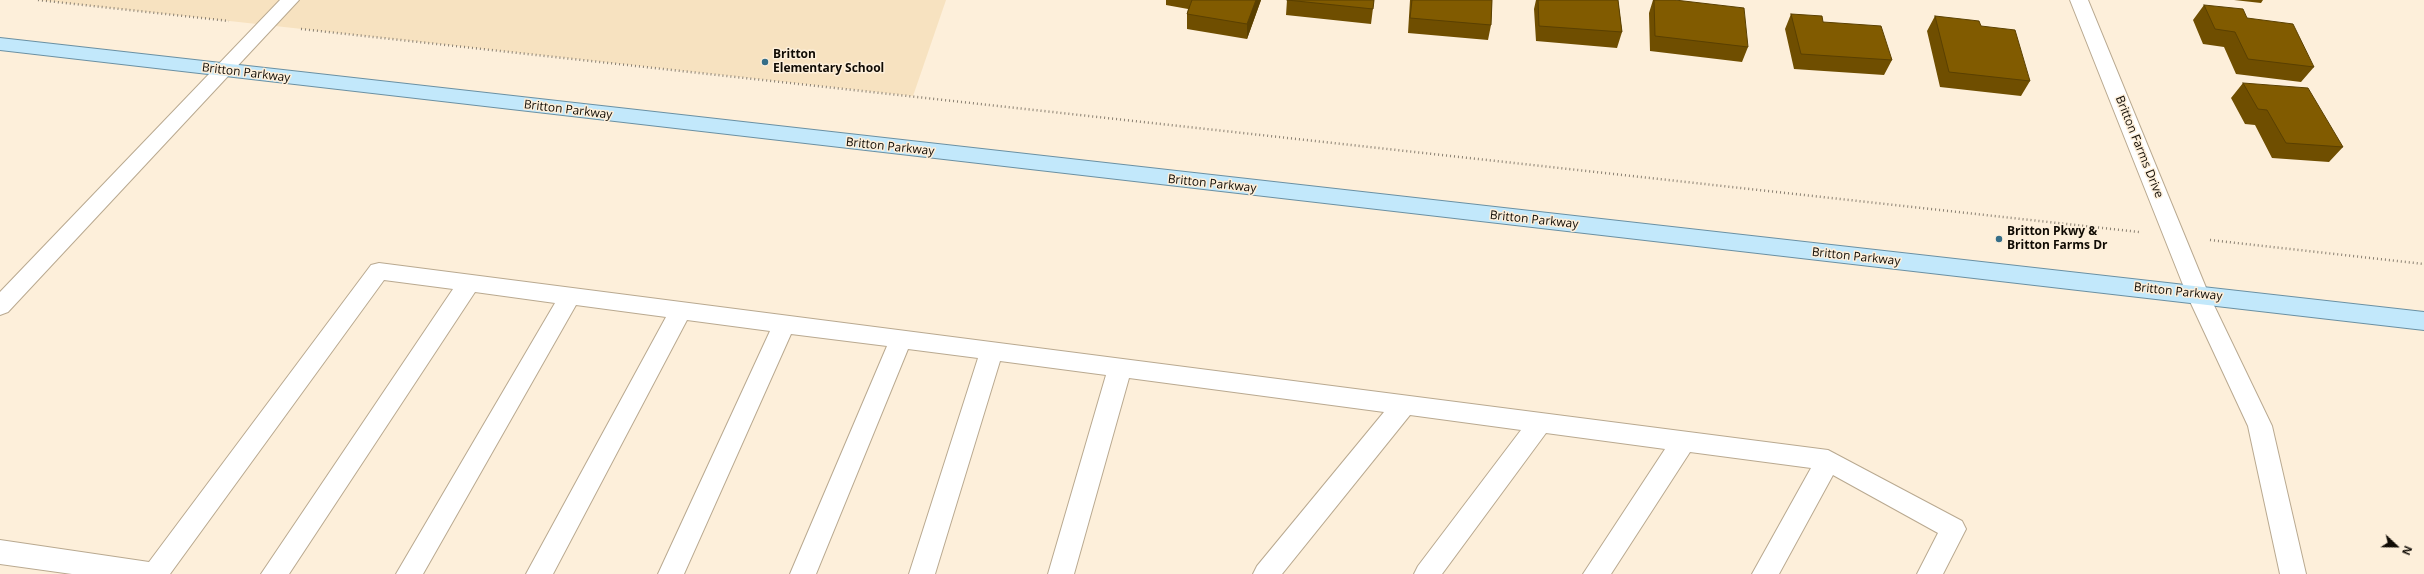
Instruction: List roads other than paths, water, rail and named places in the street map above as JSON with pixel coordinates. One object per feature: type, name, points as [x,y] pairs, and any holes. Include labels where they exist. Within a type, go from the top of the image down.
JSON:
[{"type":"main road","name":"Britton Parkway","points":[[0,44],[2424,320]]},
{"type":"street","points":[[0,306],[268,25],[290,0]]},
{"type":"street","name":"Britton Farms Drive","points":[[2079,0],[2198,295],[2260,426],[2289,572]]},
{"type":"street","points":[[0,552],[154,574],[379,271],[1828,460],[1953,529],[1930,574]]},
{"type":"street","points":[[274,574],[469,283]]},
{"type":"street","points":[[409,574],[570,296]]},
{"type":"street","points":[[539,574],[681,310]]},
{"type":"street","points":[[671,574],[784,324]]},
{"type":"street","points":[[803,574],[901,339]]},
{"type":"street","points":[[922,574],[992,351]]},
{"type":"street","points":[[1061,574],[1120,368]]},
{"type":"street","points":[[1266,574],[1404,405]]},
{"type":"street","points":[[1427,574],[1540,423]]},
{"type":"street","points":[[1596,574],[1684,441]]},
{"type":"street","points":[[1765,574],[1828,460]]},
{"type":"place","name":"Britton Elementary School","points":[[765,62]]},
{"type":"place","name":"Britton Pkwy & Britton Farms Dr","points":[[1999,239]]}]
